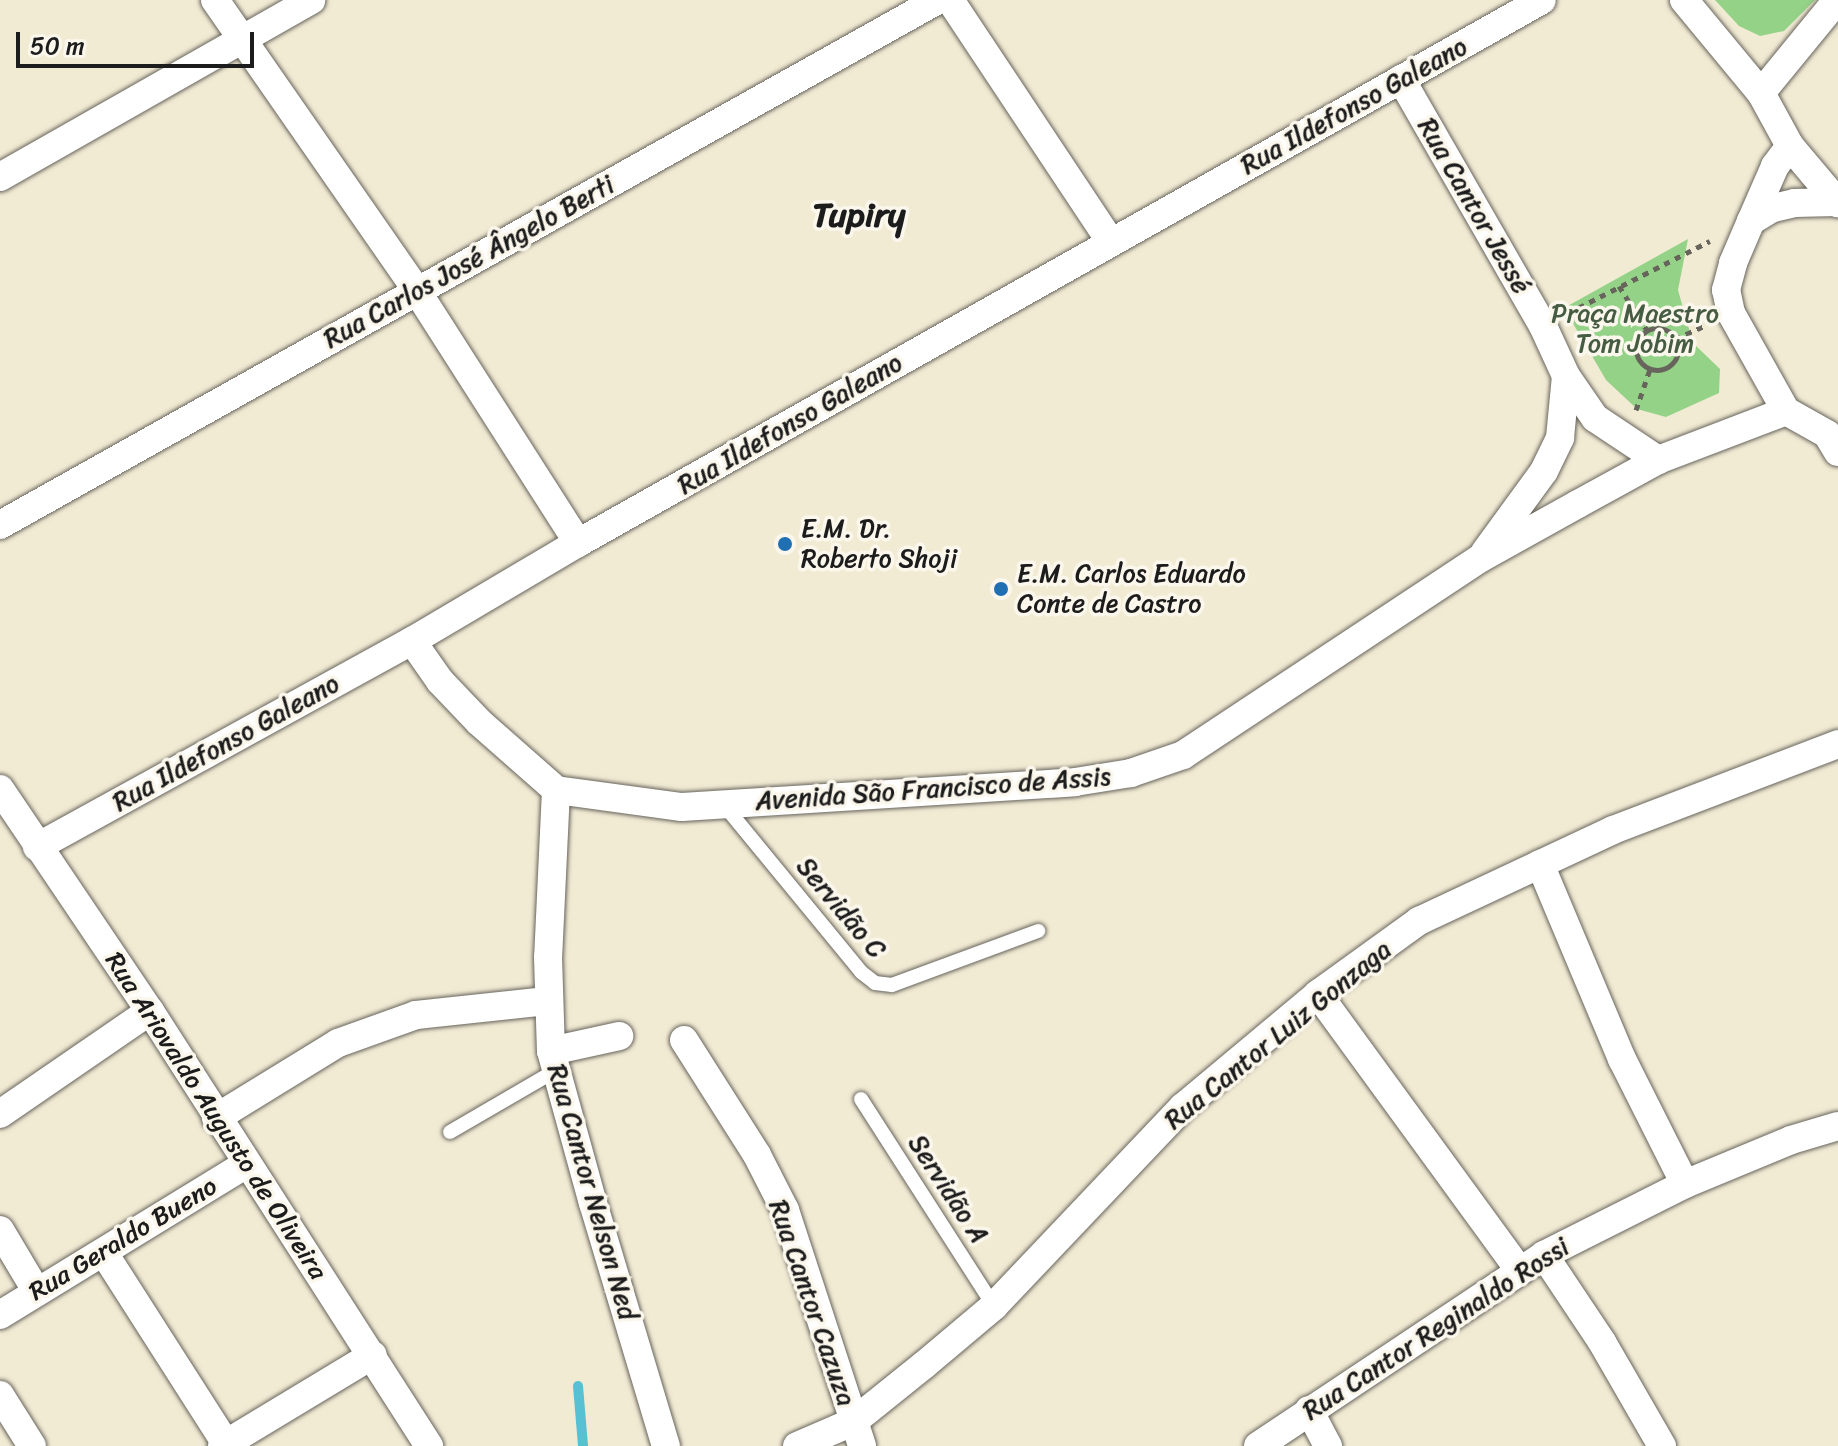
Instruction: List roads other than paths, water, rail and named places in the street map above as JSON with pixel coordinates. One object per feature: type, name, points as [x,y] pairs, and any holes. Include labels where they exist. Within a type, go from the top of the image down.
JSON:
[{"type":"street","points":[[215,0],[417,291],[578,543]]},
{"type":"street","points":[[0,177],[311,0]]},
{"type":"street","name":"Rua Carlos José Ângelo Berti","points":[[0,525],[938,0]]},
{"type":"street","points":[[950,0],[1111,242]]},
{"type":"street","name":"Rua Ildefonso Galeano","points":[[37,847],[412,641],[578,543],[1542,0]]},
{"type":"street","points":[[1684,0],[1761,93],[1790,146],[1838,202]]},
{"type":"street","points":[[1761,93],[1837,0]]},
{"type":"street","name":"Rua Cantor Jessé","points":[[1401,79],[1543,326],[1566,376],[1595,418],[1658,460]]},
{"type":"street","points":[[1790,146],[1775,166],[1733,263],[1726,290],[1731,313],[1786,411],[1827,434],[1838,452]]},
{"type":"street","points":[[1751,221],[1773,208],[1794,203],[1838,202]]},
{"type":"street","points":[[1481,558],[1544,471],[1560,438],[1566,376]]},
{"type":"street","name":"Avenida São Francisco de Assis","points":[[556,790],[682,807],[1075,782],[1131,773],[1183,755],[1481,558],[1658,460],[1786,411]]},
{"type":"street","points":[[412,641],[440,681],[479,722],[556,790]]},
{"type":"street","name":"Rua Cantor Luiz Gonzaga","points":[[797,1446],[857,1434],[994,1306],[1183,1107],[1318,994],[1419,921],[1613,830],[1838,744]]},
{"type":"street","name":"Rua Ariovaldo Augusto de Oliveira","points":[[0,789],[150,1011],[429,1446]]},
{"type":"street","name":"Rua Cantor Nelson Ned","points":[[556,790],[547,1001],[553,1061],[666,1446]]},
{"type":"street","points":[[1540,864],[1622,1059],[1685,1184]]},
{"type":"street","points":[[1318,994],[1520,1271]]},
{"type":"street","points":[[216,1118],[338,1043],[416,1015],[547,1001]]},
{"type":"street","points":[[0,1114],[150,1011]]},
{"type":"street","points":[[553,1061],[619,1036]]},
{"type":"street","name":"Rua Cantor Cazuza","points":[[684,1040],[757,1155],[785,1210],[857,1434]]},
{"type":"street","name":"Rua Cantor Reginaldo Rossi","points":[[1258,1446],[1544,1255],[1685,1184],[1791,1140],[1838,1126]]},
{"type":"street","name":"Rua Geraldo Bueno","points":[[0,1315],[246,1164]]},
{"type":"street","points":[[0,1230],[37,1292]]},
{"type":"street","points":[[104,1253],[224,1445],[373,1355]]},
{"type":"street","points":[[1544,1255],[1602,1342],[1662,1446]]},
{"type":"street","points":[[0,1395],[32,1446]]},
{"type":"street","points":[[1309,1410],[1328,1446]]},
{"type":"lane","name":"Servidão C","points":[[724,804],[861,972],[875,983],[892,985],[1038,931]]},
{"type":"lane","points":[[450,1132],[553,1061]]},
{"type":"lane","name":"Servidão A","points":[[861,1099],[994,1306]]},
{"type":"waterway","points":[[578,1386],[583,1446]]},
{"type":"place","name":"E.M. Dr. Roberto Shoji","points":[[785,544]]},
{"type":"place","name":"E.M. Carlos Eduardo Conte de Castro","points":[[1001,589]]},
{"type":"district","name":"Tupiry","points":[[859,216]]},
{"type":"park label","name":"Praça Maestro Tom Jobim","points":[[1635,329]]}]
